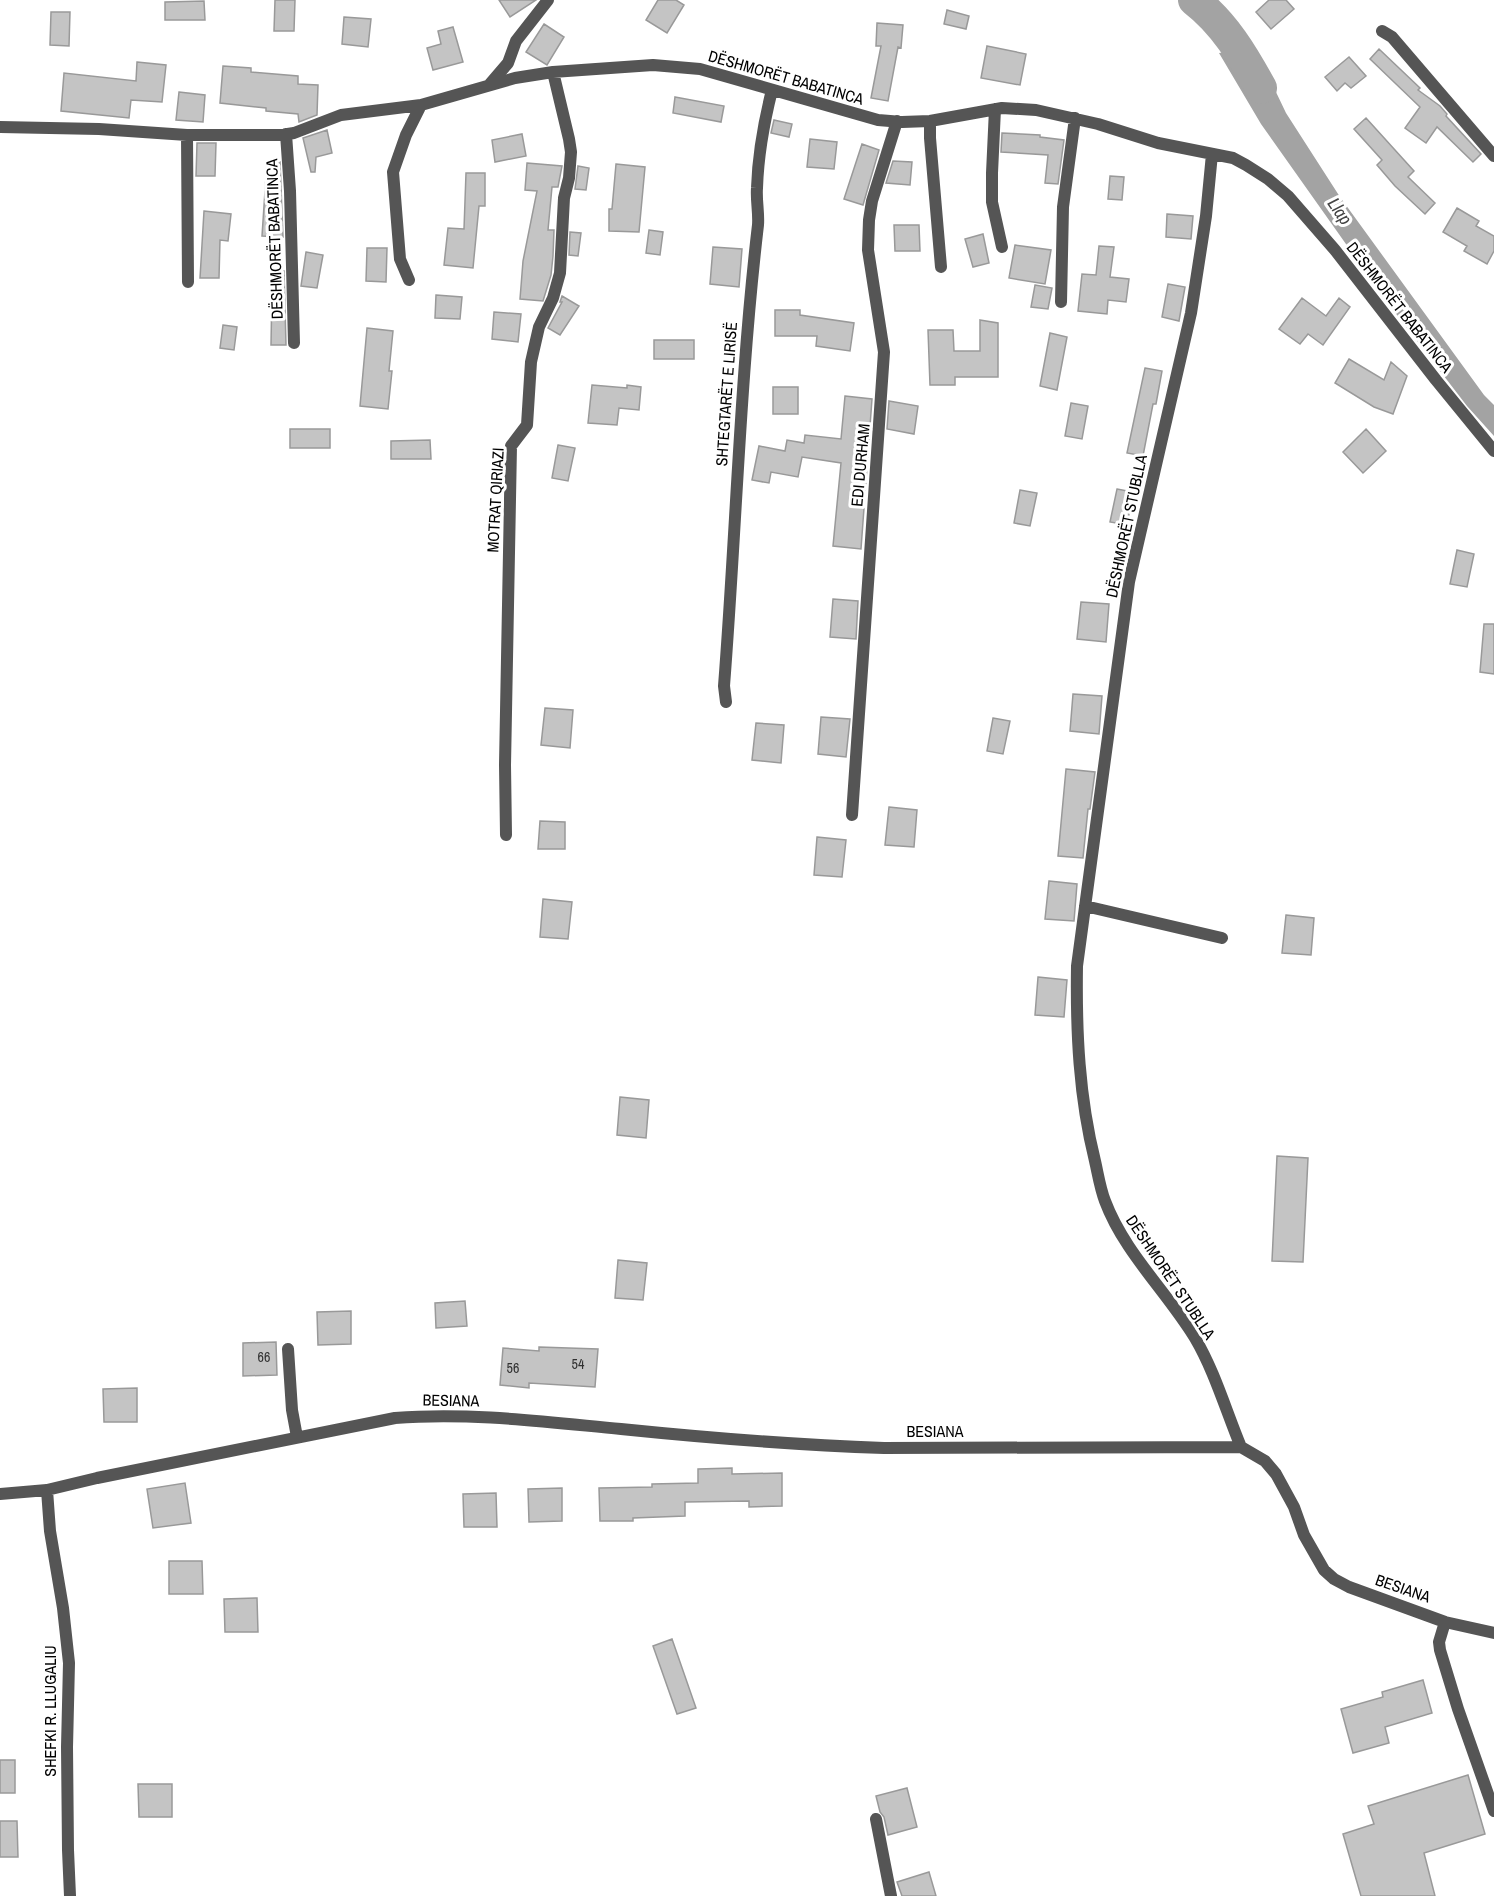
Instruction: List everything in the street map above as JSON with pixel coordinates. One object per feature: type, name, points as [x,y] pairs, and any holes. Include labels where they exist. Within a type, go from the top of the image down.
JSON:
[{"type":"street","points":[[490,84],[508,63],[516,41],[548,0]]},
{"type":"street","points":[[1382,31],[1392,37],[1494,156]]},
{"type":"street","name":"DËSHMORËT BABATINCA","points":[[0,127],[99,129],[187,135],[286,134],[341,115],[421,105],[515,78],[553,72],[653,65],[700,69],[878,120],[930,121],[1002,108],[1036,110],[1075,118],[1158,142],[1233,158],[1268,179],[1288,196],[1335,250],[1494,451]]},
{"type":"street","name":"MOTRAT QIRIAZI","points":[[506,835],[505,765],[511,446],[527,425],[531,362],[539,327],[559,283],[564,198],[571,165],[569,139],[553,72]]},
{"type":"street","name":"SHTEGTARËT E LIRISË","points":[[726,702],[724,686],[745,354],[751,272],[758,221],[756,194],[758,169],[772,90]]},
{"type":"street","points":[[409,280],[400,258],[393,172],[406,135],[421,105]]},
{"type":"street","points":[[995,109],[992,201],[1002,247]]},
{"type":"street","points":[[1061,302],[1063,207],[1075,118]]},
{"type":"street","name":"EDI DURHAM","points":[[852,815],[884,352],[868,250],[869,220],[872,201],[897,121]]},
{"type":"street","points":[[930,121],[941,267]]},
{"type":"street","name":"DËSHMORËT BABATINCA","points":[[286,134],[290,191],[294,343]]},
{"type":"street","points":[[187,135],[188,282]]},
{"type":"street","name":"DËSHMORËT STUBLLA","points":[[1212,154],[1206,216],[1191,313],[1129,582],[1077,966],[1076,1022],[1085,1109],[1104,1199],[1110,1214],[1132,1250],[1195,1338],[1212,1373],[1241,1447]]},
{"type":"street","points":[[1085,906],[1222,938]]},
{"type":"street","points":[[288,1349],[292,1410],[297,1437]]},
{"type":"street","name":"BESIANA","points":[[0,1494],[47,1490],[297,1437],[395,1418],[425,1415],[502,1418],[632,1431],[852,1447],[1241,1447],[1265,1461],[1276,1474],[1294,1507],[1309,1544],[1324,1570],[1335,1580],[1445,1622],[1494,1634]]},
{"type":"street","name":"SHEFKI R. LLUGALIU","points":[[47,1490],[50,1531],[63,1608],[69,1663],[67,1758],[70,1896]]},
{"type":"street","points":[[1445,1622],[1439,1642],[1440,1650],[1494,1811]]},
{"type":"street","points":[[876,1819],[891,1896]]},
{"type":"water","points":[[1255,48],[1286,113],[1340,197],[1484,395],[1494,405],[1494,436],[1467,406],[1387,302],[1261,124],[1219,53]]},
{"type":"building","points":[[275,0],[295,0],[294,31],[274,31]]},
{"type":"building","points":[[499,0],[536,0],[510,17]]},
{"type":"building","points":[[658,0],[676,0],[684,5],[667,33],[646,20]]},
{"type":"building","points":[[1269,0],[1286,0],[1294,9],[1271,29],[1256,12]]},
{"type":"building","points":[[204,1],[205,20],[165,20],[165,2]]},
{"type":"building","points":[[947,10],[969,16],[966,29],[944,24]]},
{"type":"building","points":[[51,12],[70,12],[69,46],[50,45]]},
{"type":"building","points":[[344,17],[371,19],[368,47],[342,44]]},
{"type":"building","points":[[877,23],[903,25],[901,48],[898,47],[888,101],[871,98],[881,46],[876,46]]},
{"type":"building","points":[[544,24],[564,37],[547,65],[526,52]]},
{"type":"building","points":[[453,27],[463,62],[433,70],[427,48],[441,44],[438,31]]},
{"type":"building","points":[[987,46],[1026,54],[1020,85],[981,78]]},
{"type":"building","points":[[1379,49],[1420,88],[1418,90],[1440,106],[1447,114],[1446,116],[1481,154],[1473,162],[1437,127],[1426,143],[1405,128],[1420,107],[1370,59]]},
{"type":"building","points":[[1349,57],[1366,76],[1351,88],[1345,83],[1337,91],[1325,77]]},
{"type":"building","points":[[137,62],[166,65],[162,102],[131,100],[129,118],[61,111],[64,73],[136,81]]},
{"type":"building","points":[[223,66],[251,68],[251,72],[298,76],[298,84],[318,85],[317,115],[299,122],[298,114],[220,103]]},
{"type":"building","points":[[179,92],[205,95],[203,122],[176,120]]},
{"type":"building","points":[[675,97],[724,106],[721,122],[673,113]]},
{"type":"building","points":[[1366,118],[1414,171],[1408,177],[1435,203],[1425,214],[1395,186],[1377,165],[1382,160],[1354,129]]},
{"type":"building","points":[[774,120],[792,124],[789,137],[771,133]]},
{"type":"building","points":[[327,130],[332,153],[316,157],[315,172],[311,172],[303,138]]},
{"type":"building","points":[[1002,133],[1040,135],[1040,137],[1064,140],[1058,184],[1045,183],[1048,155],[1001,152]]},
{"type":"building","points":[[522,134],[526,156],[495,162],[492,140]]},
{"type":"building","points":[[810,139],[837,142],[834,169],[807,167]]},
{"type":"building","points":[[197,143],[216,143],[215,176],[196,176]]},
{"type":"building","points":[[862,144],[879,150],[863,205],[844,199]]},
{"type":"building","points":[[267,161],[280,162],[283,237],[262,236]]},
{"type":"building","points":[[893,161],[912,162],[910,185],[886,183]]},
{"type":"building","points":[[527,163],[562,166],[558,187],[552,187],[548,230],[554,230],[553,256],[551,275],[543,301],[520,299],[523,261],[537,191],[525,190]]},
{"type":"building","points":[[616,164],[645,167],[639,232],[609,231],[609,209],[612,209]]},
{"type":"building","points":[[578,166],[589,168],[586,190],[575,189]]},
{"type":"building","points":[[466,173],[485,173],[485,206],[479,206],[473,268],[444,265],[448,228],[464,229]]},
{"type":"building","points":[[1110,176],[1124,177],[1122,200],[1108,199]]},
{"type":"building","points":[[1457,208],[1479,221],[1476,226],[1494,236],[1494,251],[1487,264],[1464,251],[1467,246],[1443,232]]},
{"type":"building","points":[[204,211],[231,214],[228,241],[220,240],[219,278],[200,278]]},
{"type":"building","points":[[1167,214],[1193,216],[1191,239],[1166,237]]},
{"type":"building","points":[[894,225],[919,225],[920,251],[895,251]]},
{"type":"building","points":[[649,230],[663,232],[660,255],[646,253]]},
{"type":"building","points":[[570,232],[581,233],[578,256],[569,255]]},
{"type":"building","points":[[983,234],[989,263],[973,267],[965,239]]},
{"type":"building","points":[[1015,245],[1051,250],[1045,284],[1009,278]]},
{"type":"building","points":[[1099,246],[1114,247],[1110,277],[1129,279],[1126,302],[1108,300],[1107,314],[1078,311],[1082,274],[1096,275]]},
{"type":"building","points":[[713,247],[742,249],[739,287],[710,284]]},
{"type":"building","points":[[367,248],[387,248],[386,282],[366,281]]},
{"type":"building","points":[[306,252],[323,255],[317,288],[301,286]]},
{"type":"building","points":[[274,270],[284,271],[286,345],[271,345]]},
{"type":"building","points":[[1168,284],[1185,287],[1179,321],[1162,317]]},
{"type":"building","points":[[1035,285],[1052,288],[1048,309],[1031,307]]},
{"type":"building","points":[[436,295],[462,297],[460,319],[435,318]]},
{"type":"building","points":[[562,296],[579,306],[560,335],[548,328],[562,302],[560,302]]},
{"type":"building","points":[[1302,298],[1326,316],[1339,298],[1350,307],[1323,345],[1308,334],[1300,344],[1279,329]]},
{"type":"building","points":[[775,310],[800,310],[800,315],[854,323],[850,351],[816,346],[817,336],[775,336]]},
{"type":"building","points":[[494,312],[521,314],[518,342],[492,339]]},
{"type":"building","points":[[980,320],[998,323],[998,377],[955,377],[955,385],[930,385],[928,330],[953,330],[954,351],[980,351]]},
{"type":"building","points":[[223,325],[237,327],[234,350],[220,348]]},
{"type":"building","points":[[367,328],[393,331],[388,409],[360,406]]},
{"type":"building","points":[[1050,333],[1067,337],[1057,390],[1040,386]]},
{"type":"building","points":[[654,340],[694,340],[694,359],[654,359]]},
{"type":"building","points":[[1349,359],[1384,380],[1391,362],[1407,376],[1393,414],[1374,407],[1335,383]]},
{"type":"building","points":[[1145,368],[1162,371],[1143,456],[1127,453]]},
{"type":"building","points":[[592,385],[641,387],[639,410],[619,408],[617,425],[588,423]]},
{"type":"building","points":[[773,387],[798,387],[798,414],[773,414]]},
{"type":"building","points":[[845,396],[872,399],[861,549],[833,546],[841,463],[802,457],[798,477],[771,472],[769,483],[752,480],[759,446],[785,451],[787,440],[804,443],[805,435],[841,439]]},
{"type":"building","points":[[889,401],[918,406],[914,434],[887,429]]},
{"type":"building","points":[[1071,403],[1088,406],[1082,439],[1065,436]]},
{"type":"building","points":[[290,429],[330,429],[330,448],[290,448]]},
{"type":"building","points":[[1366,429],[1386,451],[1363,473],[1343,452]]},
{"type":"building","points":[[430,440],[431,459],[391,459],[391,441]]},
{"type":"building","points":[[558,445],[575,448],[568,481],[552,478]]},
{"type":"building","points":[[1117,489],[1133,492],[1127,525],[1110,522]]},
{"type":"building","points":[[1020,490],[1037,493],[1030,526],[1014,523]]},
{"type":"building","points":[[1457,550],[1474,554],[1467,587],[1450,584]]},
{"type":"building","points":[[833,599],[858,601],[856,639],[830,637]]},
{"type":"building","points":[[1081,602],[1109,604],[1106,642],[1077,639]]},
{"type":"building","points":[[1484,624],[1494,624],[1494,674],[1480,672]]},
{"type":"building","points":[[1073,694],[1102,696],[1099,734],[1070,731]]},
{"type":"building","points":[[545,708],[573,710],[570,748],[541,745]]},
{"type":"building","points":[[821,717],[850,719],[846,757],[818,754]]},
{"type":"building","points":[[993,718],[1010,721],[1003,754],[987,751]]},
{"type":"building","points":[[756,723],[784,725],[781,763],[752,760]]},
{"type":"building","points":[[1066,769],[1095,772],[1090,809],[1088,809],[1083,858],[1058,856]]},
{"type":"building","points":[[889,807],[917,810],[914,847],[885,845]]},
{"type":"building","points":[[540,821],[565,822],[565,849],[538,849]]},
{"type":"building","points":[[817,837],[846,840],[842,877],[814,875]]},
{"type":"building","points":[[1049,881],[1077,884],[1074,921],[1045,919]]},
{"type":"building","points":[[543,899],[572,902],[568,939],[540,937]]},
{"type":"building","points":[[1286,915],[1314,918],[1311,955],[1282,953]]},
{"type":"building","points":[[1038,977],[1067,980],[1064,1017],[1035,1015]]},
{"type":"building","points":[[620,1097],[649,1100],[646,1138],[617,1135]]},
{"type":"building","points":[[1277,1156],[1308,1158],[1303,1262],[1272,1261]]},
{"type":"building","points":[[618,1260],[647,1263],[643,1300],[615,1298]]},
{"type":"building","points":[[465,1301],[467,1326],[436,1328],[435,1303]]},
{"type":"building","points":[[351,1311],[351,1344],[318,1345],[317,1312]]},
{"type":"building","points":[[276,1342],[277,1375],[243,1376],[243,1343]]},
{"type":"building","points":[[539,1347],[598,1349],[595,1387],[529,1383],[529,1388],[500,1385],[503,1348],[539,1351]]},
{"type":"building","points":[[137,1388],[137,1422],[104,1422],[103,1389]]},
{"type":"building","points":[[732,1468],[732,1474],[782,1473],[782,1506],[749,1507],[749,1501],[685,1502],[685,1516],[633,1518],[633,1521],[600,1521],[599,1488],[698,1483],[698,1469]]},
{"type":"building","points":[[185,1483],[191,1523],[153,1528],[147,1489]]},
{"type":"building","points":[[562,1488],[562,1521],[529,1522],[528,1489]]},
{"type":"building","points":[[496,1493],[497,1527],[464,1527],[463,1494]]},
{"type":"building","points":[[169,1561],[202,1561],[203,1594],[169,1594]]},
{"type":"building","points":[[257,1598],[258,1632],[225,1632],[224,1599]]},
{"type":"building","points":[[672,1639],[696,1708],[677,1714],[653,1646]]},
{"type":"building","points":[[1423,1680],[1432,1713],[1385,1727],[1389,1743],[1353,1753],[1341,1709],[1383,1697],[1382,1692]]},
{"type":"building","points":[[0,1760],[15,1760],[15,1793],[0,1793]]},
{"type":"building","points":[[1468,1775],[1485,1834],[1424,1853],[1435,1896],[1361,1896],[1343,1834],[1374,1824],[1368,1806]]},
{"type":"building","points":[[138,1784],[172,1784],[172,1817],[139,1817]]},
{"type":"building","points":[[907,1788],[917,1827],[888,1835],[876,1796]]},
{"type":"building","points":[[0,1821],[17,1821],[18,1857],[0,1857]]},
{"type":"building","points":[[929,1872],[936,1896],[902,1896],[897,1882]]},
{"type":"waterway","name":"Llap","points":[[1194,0],[1224,29],[1261,88]]}]
